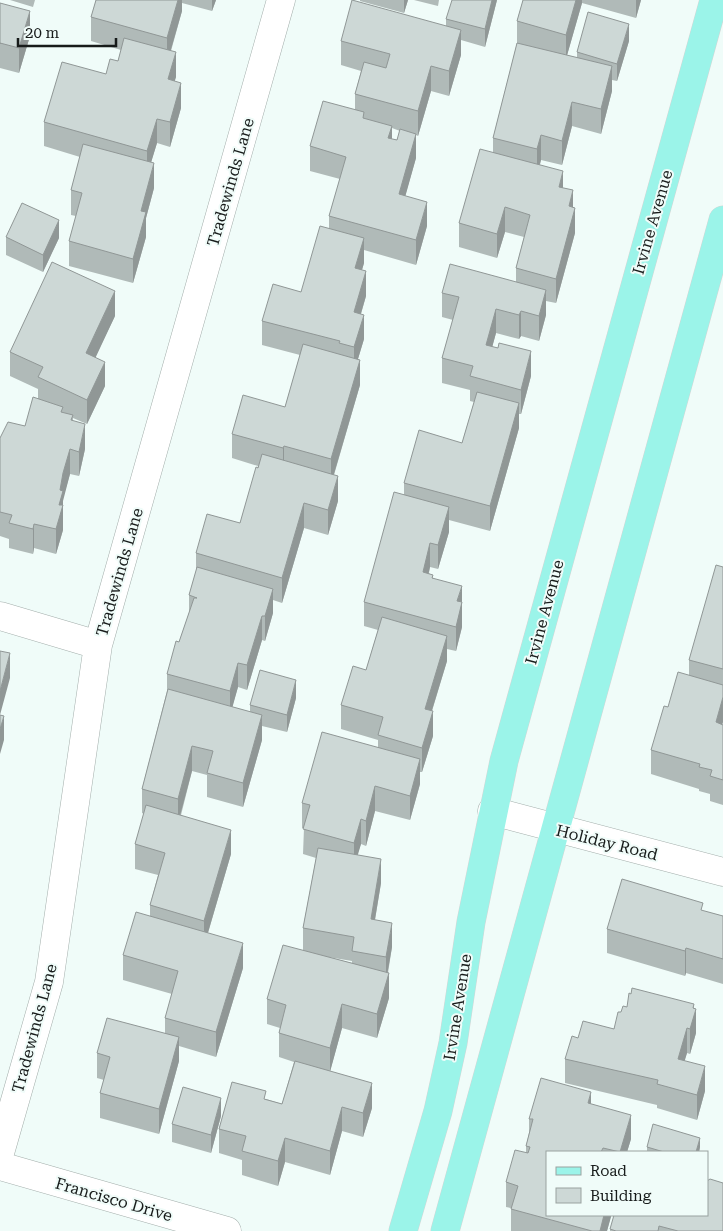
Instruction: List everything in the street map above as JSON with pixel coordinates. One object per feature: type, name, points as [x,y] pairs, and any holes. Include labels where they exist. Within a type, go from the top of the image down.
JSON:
[{"type":"main road","name":"Irvine Avenue","points":[[403,1231],[438,1111],[453,1043],[471,922],[492,811],[537,637],[714,0]]},
{"type":"main road","points":[[446,1231],[723,220]]},
{"type":"street","name":"Tradewinds Lane","points":[[0,1153],[48,982],[98,645],[281,0]]},
{"type":"street","points":[[0,616],[98,645]]},
{"type":"street","name":"Holiday Road","points":[[492,811],[723,872]]},
{"type":"street","name":"Francisco Drive","points":[[0,1166],[227,1231]]},
{"type":"building","points":[[96,0],[178,0],[167,38],[91,17]]},
{"type":"building","points":[[352,0],[461,30],[449,71],[431,66],[418,111],[355,94],[364,62],[386,68],[390,54],[341,41]]},
{"type":"building","points":[[452,0],[492,0],[485,29],[446,19]]},
{"type":"building","points":[[523,0],[576,0],[566,35],[517,21]]},
{"type":"building","points":[[0,3],[30,11],[19,48],[0,43]]},
{"type":"building","points":[[588,12],[629,24],[617,64],[577,52]]},
{"type":"building","points":[[124,38],[176,52],[168,79],[181,83],[170,122],[157,119],[147,151],[44,122],[62,62],[106,74],[110,59],[118,61]]},
{"type":"building","points":[[517,43],[612,66],[601,109],[572,102],[562,141],[541,135],[537,149],[493,138]]},
{"type":"building","points":[[323,101],[364,112],[363,118],[392,126],[388,138],[397,140],[400,129],[416,134],[399,194],[427,202],[416,240],[329,216],[346,157],[310,146]]},
{"type":"building","points":[[83,144],[154,163],[141,211],[146,212],[133,259],[69,241],[82,193],[71,190]]},
{"type":"building","points":[[480,149],[563,171],[559,187],[573,190],[569,206],[575,208],[556,279],[516,268],[530,215],[505,207],[497,234],[459,223]]},
{"type":"building","points":[[22,203],[59,220],[43,255],[6,237]]},
{"type":"building","points":[[320,226],[364,238],[355,268],[366,271],[354,312],[364,315],[354,347],[339,343],[340,341],[262,321],[273,284],[301,292]]},
{"type":"building","points":[[52,262],[115,291],[86,353],[105,362],[87,400],[38,377],[43,367],[10,352]]},
{"type":"building","points":[[450,264],[546,290],[539,316],[521,311],[519,315],[496,309],[486,345],[498,348],[499,343],[531,351],[521,390],[470,376],[473,366],[442,358],[459,297],[442,293]]},
{"type":"building","points":[[303,344],[360,360],[331,459],[232,434],[243,395],[285,407]]},
{"type":"building","points":[[477,392],[519,403],[490,506],[404,483],[419,430],[462,443]]},
{"type":"building","points":[[33,397],[63,407],[61,412],[73,415],[71,420],[85,424],[79,452],[70,449],[63,473],[60,490],[63,491],[59,505],[63,505],[56,529],[34,524],[33,529],[9,523],[12,515],[0,512],[0,438],[8,422],[25,426]]},
{"type":"building","points":[[262,454],[338,476],[328,510],[304,503],[282,578],[196,553],[207,514],[240,523],[256,467],[258,468]]},
{"type":"building","points":[[394,492],[449,507],[438,545],[430,543],[423,572],[433,575],[432,578],[462,586],[457,601],[462,602],[456,627],[364,602]]},
{"type":"building","points":[[716,565],[723,567],[723,669],[689,660]]},
{"type":"building","points":[[197,567],[273,589],[265,616],[262,616],[247,665],[238,663],[230,691],[167,674],[176,641],[179,642],[194,598],[197,598],[189,595]]},
{"type":"building","points":[[382,617],[447,636],[425,709],[433,711],[422,748],[378,735],[383,717],[341,705],[353,666],[366,670]]},
{"type":"building","points":[[0,651],[10,653],[0,691]]},
{"type":"building","points":[[260,670],[296,680],[287,715],[250,705]]},
{"type":"building","points":[[678,672],[723,685],[723,697],[716,722],[723,725],[723,780],[710,776],[712,770],[699,767],[700,764],[651,750],[664,706],[668,707]]},
{"type":"building","points":[[168,689],[262,715],[243,783],[207,773],[213,751],[192,746],[178,799],[142,789]]},
{"type":"building","points":[[0,715],[4,716],[0,729]]},
{"type":"building","points":[[322,732],[420,759],[410,796],[375,786],[366,821],[361,819],[354,843],[303,829],[310,805],[302,803]]},
{"type":"building","points":[[146,805],[231,830],[204,921],[150,905],[165,853],[135,844]]},
{"type":"building","points":[[318,848],[381,859],[371,919],[392,923],[386,957],[352,951],[354,937],[303,928]]},
{"type":"building","points":[[622,879],[703,903],[701,910],[723,916],[723,959],[686,948],[685,951],[607,929]]},
{"type":"building","points":[[136,912],[243,943],[216,1032],[165,1018],[178,971],[123,955]]},
{"type":"building","points":[[283,945],[389,973],[377,1014],[342,1004],[330,1048],[279,1033],[286,1005],[267,999]]},
{"type":"building","points":[[632,988],[694,1004],[693,1008],[696,1009],[690,1029],[687,1028],[678,1059],[705,1066],[697,1095],[657,1084],[658,1080],[565,1059],[572,1036],[578,1038],[583,1021],[614,1029],[618,1012],[621,1012],[623,1006],[627,1007],[629,993],[631,994]]},
{"type":"building","points":[[107,1018],[179,1037],[159,1109],[100,1093],[110,1057],[97,1053]]},
{"type":"building","points":[[295,1061],[372,1083],[363,1113],[342,1107],[330,1151],[285,1138],[278,1161],[242,1151],[246,1136],[219,1129],[232,1082],[266,1091],[264,1099],[282,1104]]},
{"type":"building","points":[[541,1078],[591,1092],[588,1103],[631,1115],[620,1151],[603,1148],[602,1151],[546,1151],[546,1216],[604,1216],[600,1231],[592,1231],[511,1209],[518,1186],[506,1182],[515,1150],[528,1153],[530,1147],[526,1146],[533,1119],[529,1119]]},
{"type":"building","points":[[183,1087],[221,1098],[211,1135],[172,1124]]},
{"type":"building","points":[[653,1124],[700,1138],[696,1151],[661,1151],[647,1147]]},
{"type":"building","points":[[710,1179],[723,1183],[723,1231],[678,1231],[659,1226],[658,1231],[616,1231],[610,1229],[614,1216],[708,1216],[708,1180]]}]
